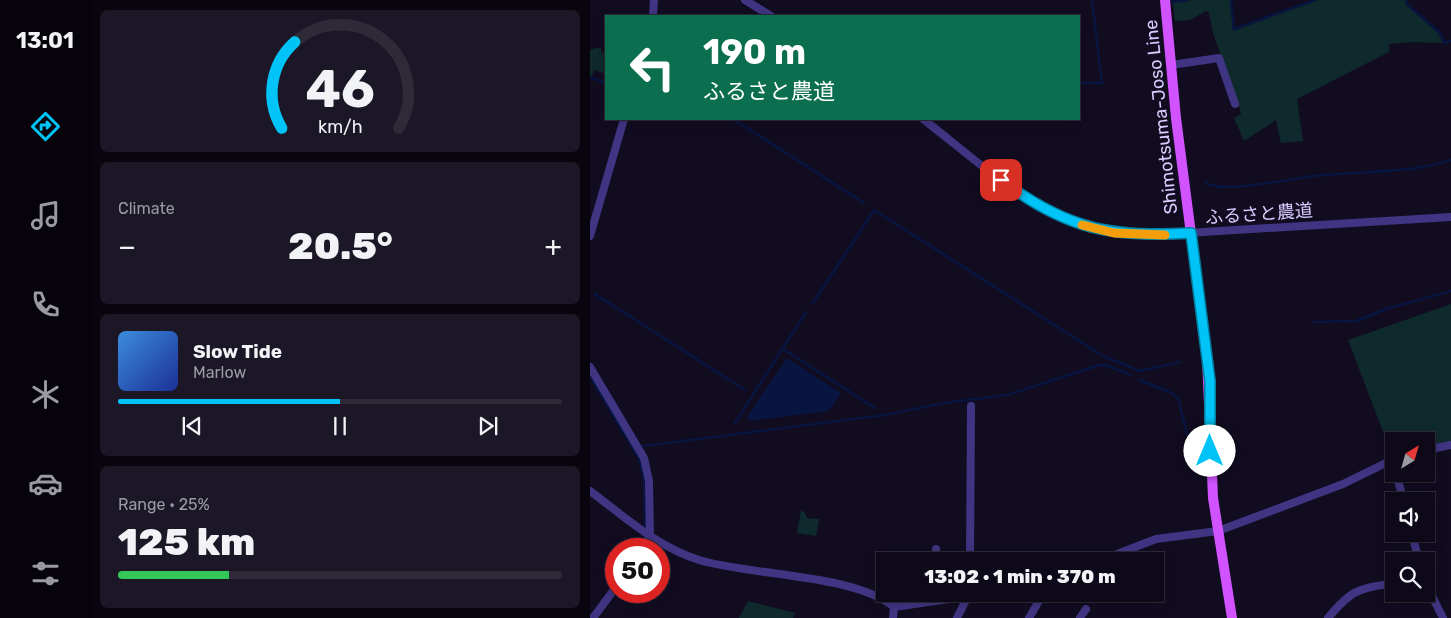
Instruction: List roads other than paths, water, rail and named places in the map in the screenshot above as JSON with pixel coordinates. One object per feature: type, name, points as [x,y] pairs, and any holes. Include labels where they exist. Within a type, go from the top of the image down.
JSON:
[{"type":"main road","name":"Shimotsuma-Joso Line","points":[[1165,0],[1171,65],[1210,381],[1210,451],[1218,531],[1232,618]]},
{"type":"street","points":[[653,15],[654,0]]},
{"type":"street","points":[[745,0],[768,15]]},
{"type":"street","points":[[1171,65],[1219,58],[1235,104]]},
{"type":"street","points":[[590,236],[624,120]]},
{"type":"street","name":"ふるさと農道","points":[[924,120],[1019,194],[1058,216],[1085,226],[1114,233],[1149,236],[1451,217]]},
{"type":"street","points":[[590,367],[644,458],[649,481],[650,536]]},
{"type":"street","points":[[970,552],[971,406]]},
{"type":"street","points":[[1435,448],[1451,445]]},
{"type":"street","points":[[1122,552],[1156,539],[1218,531],[1343,484],[1385,465]]},
{"type":"street","points":[[590,491],[650,536],[666,546],[699,560],[854,588],[880,596],[895,614],[925,602]]},
{"type":"street","points":[[1328,618],[1352,593],[1366,587],[1385,584]]},
{"type":"street","points":[[593,618],[605,602]]},
{"type":"street","points":[[957,618],[966,602]]},
{"type":"street","points":[[1029,618],[1039,602]]},
{"type":"street","points":[[1435,602],[1443,618]]},
{"type":"street","points":[[1080,618],[1086,609]]},
{"type":"water","points":[[787,358],[841,393],[829,411],[750,421],[750,418],[746,418]]},
{"type":"waterway","points":[[1080,83],[1102,83],[1092,0]]},
{"type":"waterway","points":[[1172,2],[1188,0]]},
{"type":"waterway","points":[[1231,0],[1234,29],[1315,0]]},
{"type":"waterway","points":[[1406,0],[1406,3],[1440,33],[1445,43],[1451,41]]},
{"type":"waterway","points":[[590,77],[605,83]]},
{"type":"waterway","points":[[735,120],[864,203]]},
{"type":"waterway","points":[[1205,182],[1213,186],[1225,187],[1257,185],[1331,174],[1418,168],[1451,160]]},
{"type":"waterway","points":[[813,303],[874,210],[1103,356],[1140,371],[1180,362]]},
{"type":"waterway","points":[[1314,322],[1356,321],[1386,309],[1451,291]]},
{"type":"waterway","points":[[595,294],[745,390]]},
{"type":"waterway","points":[[735,423],[806,312]]},
{"type":"waterway","points":[[783,349],[875,408]]},
{"type":"waterway","points":[[643,446],[885,415],[944,403],[1007,395],[1100,365],[1108,366],[1131,375]]},
{"type":"waterway","points":[[591,378],[639,459],[644,480],[645,528]]},
{"type":"waterway","points":[[1139,380],[1170,392],[1178,398],[1187,434],[1201,465]]}]
